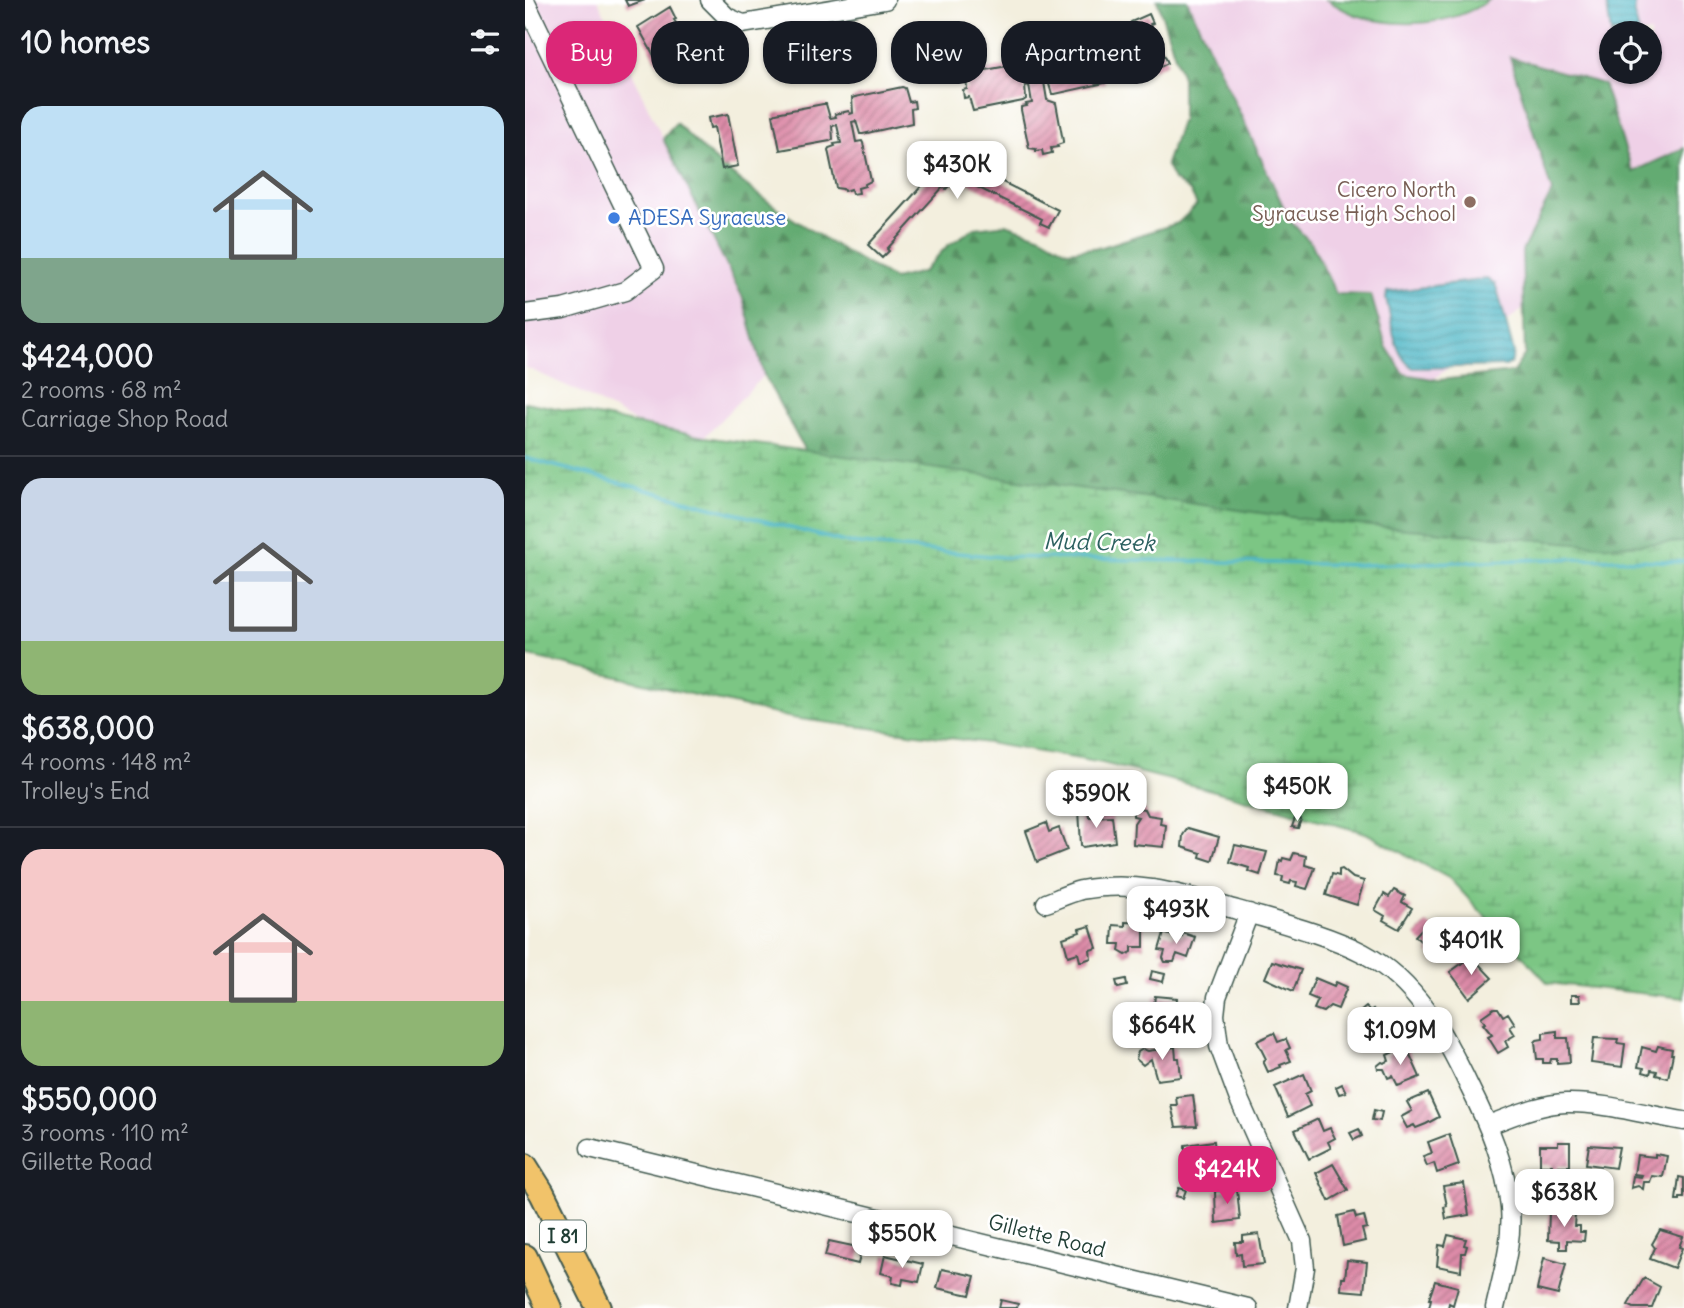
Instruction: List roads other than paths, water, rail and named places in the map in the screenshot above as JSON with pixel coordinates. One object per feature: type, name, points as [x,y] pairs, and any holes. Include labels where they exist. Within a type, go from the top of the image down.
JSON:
[{"type":"highway","name":"I 81","points":[[525,1166],[542,1193],[599,1308]]},
{"type":"highway","name":"I 81","points":[[525,1257],[549,1308]]},
{"type":"street","points":[[711,0],[727,17],[744,24],[885,0]]},
{"type":"street","points":[[525,1],[654,269],[625,291],[563,309],[525,314]]},
{"type":"street","points":[[1046,903],[1080,891],[1123,886],[1163,889],[1249,914],[1363,953],[1410,989],[1447,1040],[1488,1125],[1506,1183],[1510,1226],[1495,1308]]},
{"type":"street","points":[[1249,914],[1217,997],[1215,1015],[1219,1046],[1238,1097],[1302,1241],[1305,1268],[1298,1308]]},
{"type":"street","points":[[1488,1125],[1533,1109],[1567,1103],[1684,1121]]},
{"type":"street","name":"Gillette Road","points":[[590,1148],[1248,1308]]},
{"type":"water","points":[[1606,0],[1636,0],[1636,21],[1609,21]]},
{"type":"water","points":[[1487,279],[1495,284],[1498,292],[1514,353],[1511,363],[1506,366],[1413,368],[1406,362],[1394,337],[1387,292]]},
{"type":"waterway","name":"Mud Creek","points":[[525,458],[848,543],[1002,557],[1361,565],[1587,558],[1684,562]]},
{"type":"place","name":"Cicero North Syracuse High School","points":[[1470,202]]},
{"type":"place","name":"ADESA Syracuse","points":[[614,218]]}]
